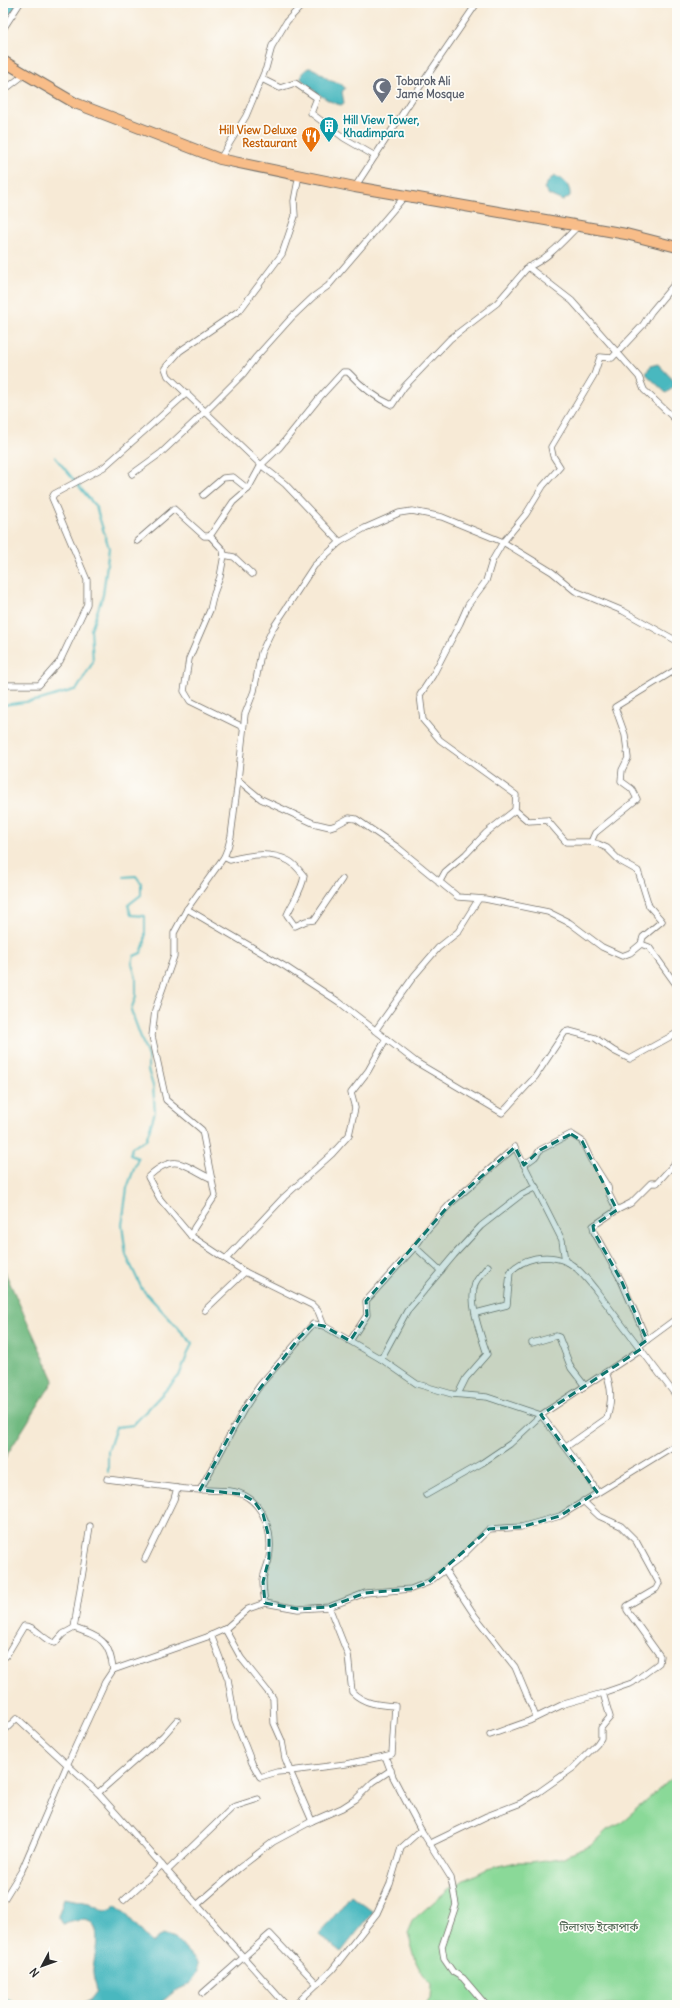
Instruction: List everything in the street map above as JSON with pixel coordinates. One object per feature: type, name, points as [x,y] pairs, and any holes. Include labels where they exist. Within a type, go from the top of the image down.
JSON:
[{"type":"highway","points":[[3,61],[75,103],[220,159],[355,187],[626,234],[677,247]]},
{"type":"street","points":[[3,29],[20,3]]},
{"type":"street","points":[[220,159],[246,116],[262,79],[272,46],[287,21],[304,3]]},
{"type":"street","points":[[355,187],[422,82],[477,3]]},
{"type":"street","points":[[3,91],[25,74]]},
{"type":"street","points":[[262,79],[280,88],[294,83],[317,98],[311,113],[344,138],[375,156]]},
{"type":"street","points":[[299,175],[294,201],[295,216],[282,254],[240,310],[180,351],[165,368],[168,376],[261,465],[285,484],[340,542]]},
{"type":"street","points":[[132,474],[161,453],[243,374],[256,357],[292,317],[313,297],[328,286],[405,196]]},
{"type":"street","points":[[210,536],[233,502],[248,489],[261,465],[279,448],[342,372],[348,372],[360,385],[384,402],[392,405],[404,387],[450,339],[497,303],[528,267],[535,264],[558,247],[578,226]]},
{"type":"street","points":[[528,267],[572,301],[639,376],[644,390],[677,421]]},
{"type":"street","points":[[439,883],[450,867],[515,810],[516,795],[440,740],[423,720],[420,695],[434,675],[468,605],[486,581],[492,561],[503,542],[526,514],[543,486],[560,467],[553,456],[551,447],[594,374],[600,358],[612,358],[618,352],[643,325],[651,312],[677,281]]},
{"type":"street","points":[[3,685],[39,685],[60,661],[87,604],[88,580],[52,498],[54,494],[104,468],[187,393]]},
{"type":"street","points":[[202,495],[223,478],[234,477],[248,489]]},
{"type":"street","points":[[137,541],[174,509],[204,536],[210,536],[223,550],[224,555],[220,577],[210,610],[188,659],[184,691],[190,702],[243,727]]},
{"type":"street","points":[[191,1236],[194,1228],[215,1196],[202,1130],[166,1100],[152,1036],[155,1010],[174,956],[174,933],[187,910],[224,857],[231,836],[243,727],[247,704],[254,691],[261,653],[273,628],[314,566],[340,542],[365,528],[398,514],[412,511],[442,517],[503,542],[552,572],[575,591],[623,611],[677,641]]},
{"type":"street","points":[[224,555],[234,557],[252,574]]},
{"type":"street","points":[[591,842],[595,833],[637,799],[632,789],[621,781],[622,770],[628,758],[627,745],[616,707],[677,669]]},
{"type":"street","points":[[238,780],[261,799],[313,823],[330,827],[336,826],[349,818],[356,819],[397,847],[439,883],[458,897],[478,900],[485,899],[548,912],[570,923],[602,947],[622,956],[625,956],[641,944],[643,937],[662,921],[650,906],[638,871],[620,861],[607,848],[591,842],[566,842],[547,820],[528,821],[515,810]]},
{"type":"street","points":[[224,857],[230,860],[261,853],[289,861],[296,867],[304,876],[302,888],[287,915],[295,926],[306,921],[314,920],[342,879]]},
{"type":"street","points":[[375,1031],[414,976],[438,948],[456,935],[478,900]]},
{"type":"street","points":[[187,910],[286,967],[340,1002],[416,1062],[502,1113],[535,1077],[565,1032],[569,1030],[595,1038],[614,1051],[630,1059],[677,1033]]},
{"type":"street","points":[[641,944],[649,947],[677,986]]},
{"type":"street","points":[[226,1259],[284,1197],[332,1154],[349,1135],[355,1108],[351,1093],[368,1072],[386,1039]]},
{"type":"street","points":[[524,1165],[535,1157],[540,1150],[571,1134],[582,1141],[594,1165],[608,1187],[609,1194],[617,1210]]},
{"type":"street","points":[[350,1341],[367,1315],[366,1301],[415,1247],[427,1230],[450,1204],[515,1147],[562,1240],[565,1261]]},
{"type":"street","points":[[647,1340],[621,1280],[594,1232],[593,1226],[605,1216],[631,1203],[651,1183],[657,1183],[677,1160]]},
{"type":"street","points":[[212,1180],[175,1161],[161,1165],[148,1177],[160,1199],[191,1236],[245,1272],[312,1305],[318,1311],[324,1326]]},
{"type":"street","points":[[381,1359],[407,1311],[481,1226],[522,1194],[536,1187]]},
{"type":"street","points":[[415,1247],[441,1271]]},
{"type":"street","points":[[476,1313],[507,1304],[510,1272],[518,1264],[545,1257],[565,1261],[583,1275],[640,1347],[677,1397]]},
{"type":"street","points":[[458,1394],[466,1378],[487,1354],[476,1321],[476,1313],[472,1298],[475,1284],[488,1266]]},
{"type":"street","points":[[205,1310],[245,1272]]},
{"type":"street","points":[[426,1495],[463,1475],[510,1444],[541,1415],[606,1372],[677,1318]]},
{"type":"street","points":[[200,1490],[244,1409],[260,1385],[313,1324],[324,1326],[381,1359],[417,1384],[458,1394],[487,1397],[541,1415],[589,1478],[597,1492]]},
{"type":"street","points":[[532,1343],[556,1336],[559,1337],[571,1368],[585,1386]]},
{"type":"street","points":[[566,1447],[607,1418],[612,1398],[606,1372]]},
{"type":"street","points":[[3,1901],[22,1870],[67,1765],[105,1682],[113,1670],[225,1629],[248,1610],[265,1603],[298,1609],[329,1607],[365,1593],[411,1589],[429,1582],[445,1570],[489,1529],[521,1528],[560,1516],[677,1444]]},
{"type":"street","points":[[107,1479],[178,1488],[230,1491],[241,1494],[254,1501],[263,1514],[269,1538],[269,1558],[263,1582],[265,1603]]},
{"type":"street","points":[[145,1559],[178,1488]]},
{"type":"street","points":[[490,1735],[564,1704],[632,1683],[659,1663],[660,1656],[627,1610],[627,1606],[656,1589],[659,1583],[636,1541],[621,1526],[599,1516],[583,1501]]},
{"type":"street","points":[[74,1628],[90,1526]]},
{"type":"street","points":[[445,1570],[475,1616],[516,1666],[536,1717]]},
{"type":"street","points":[[211,1635],[228,1679],[235,1720],[252,1763],[260,1777],[277,1772],[346,1764],[392,1754],[395,1706],[376,1704],[362,1700],[352,1692],[348,1655],[329,1607]]},
{"type":"street","points":[[6,1656],[24,1626],[32,1628],[51,1642],[55,1643],[63,1634],[74,1628],[94,1635],[105,1644],[111,1654],[113,1670]]},
{"type":"street","points":[[225,1629],[241,1658],[273,1698],[274,1723],[282,1741],[285,1758],[312,1820]]},
{"type":"street","points":[[429,1844],[487,1816],[521,1803],[573,1768],[597,1744],[601,1738],[601,1728],[610,1717],[603,1693]]},
{"type":"street","points":[[3,1732],[17,1718],[98,1793],[286,2005]]},
{"type":"street","points":[[98,1793],[163,1736],[178,1720]]},
{"type":"street","points":[[385,1756],[421,1830],[451,1878],[456,1905],[442,1946],[444,1959],[453,1972],[463,1978],[486,2005]]},
{"type":"street","points":[[198,1904],[259,1852],[312,1820],[352,1802],[373,1782],[391,1770]]},
{"type":"street","points":[[167,1871],[233,1807],[258,1799]]},
{"type":"street","points":[[295,2005],[332,1970],[378,1913],[390,1884],[400,1848],[421,1830]]},
{"type":"street","points":[[123,1901],[162,1865]]},
{"type":"street","points":[[203,1993],[270,1934],[317,1984]]},
{"type":"highlighted area","points":[[571,1134],[582,1141],[617,1210],[593,1226],[594,1232],[621,1280],[647,1340],[639,1346],[641,1349],[541,1415],[597,1492],[560,1516],[521,1527],[489,1529],[429,1582],[411,1589],[365,1593],[329,1607],[298,1609],[265,1603],[263,1582],[269,1558],[269,1538],[263,1514],[254,1501],[241,1494],[200,1490],[244,1409],[299,1338],[313,1324],[324,1326],[350,1341],[367,1315],[366,1301],[450,1204],[515,1147],[524,1165],[540,1150]]},
{"type":"green space","points":[[3,1268],[54,1380],[3,1461]]},
{"type":"green space","name":"টিলাগড় ইকোপার্ক","points":[[677,1774],[677,2005],[424,2005],[430,1998],[431,1984],[422,1974],[416,1962],[408,1933],[414,1919],[451,1887],[487,1869],[516,1862],[530,1862],[561,1858],[590,1846],[607,1830],[619,1824]]},
{"type":"water","points":[[3,3],[19,3],[3,24]]},
{"type":"water","points":[[308,68],[314,69],[330,80],[343,86],[345,88],[342,92],[344,103],[341,105],[330,101],[320,95],[301,79],[302,73]]},
{"type":"water","points":[[555,176],[564,181],[570,192],[570,196],[563,201],[549,195],[544,188],[550,179]]},
{"type":"water","points":[[658,364],[674,381],[674,387],[666,393],[646,374],[650,366]]},
{"type":"water","points":[[351,1895],[373,1912],[341,1952],[319,1935]]},
{"type":"water","points":[[64,1898],[89,1903],[105,1911],[112,1910],[115,1905],[124,1912],[152,1943],[163,1934],[175,1938],[197,1962],[198,1972],[190,1984],[175,1991],[158,2005],[80,2005],[90,2000],[97,1991],[93,1978],[97,1937],[96,1930],[93,1924],[85,1920],[63,1924],[58,1916]]},
{"type":"waterway","points":[[3,705],[40,700],[77,689],[93,662],[91,629],[103,595],[109,548],[96,507],[55,457]]},
{"type":"waterway","points":[[108,1472],[108,1451],[116,1427],[133,1425],[179,1376],[192,1343],[142,1289],[126,1255],[122,1225],[127,1188],[138,1158],[130,1155],[132,1147],[146,1140],[155,1112],[153,1086],[148,1070],[148,1057],[131,1010],[136,996],[136,978],[132,963],[134,956],[141,953],[145,942],[145,916],[131,915],[128,905],[141,895],[141,883],[136,876],[124,877]]},
{"type":"waterway","points":[[3,1999],[21,2005]]},
{"type":"place","name":"Tobarok Ali Jame Mosque","points":[[382,104]]},
{"type":"place","name":"Hill View Tower, Khadimpara","points":[[329,143]]},
{"type":"place","name":"Hill View Deluxe Restaurant","points":[[311,153]]}]
